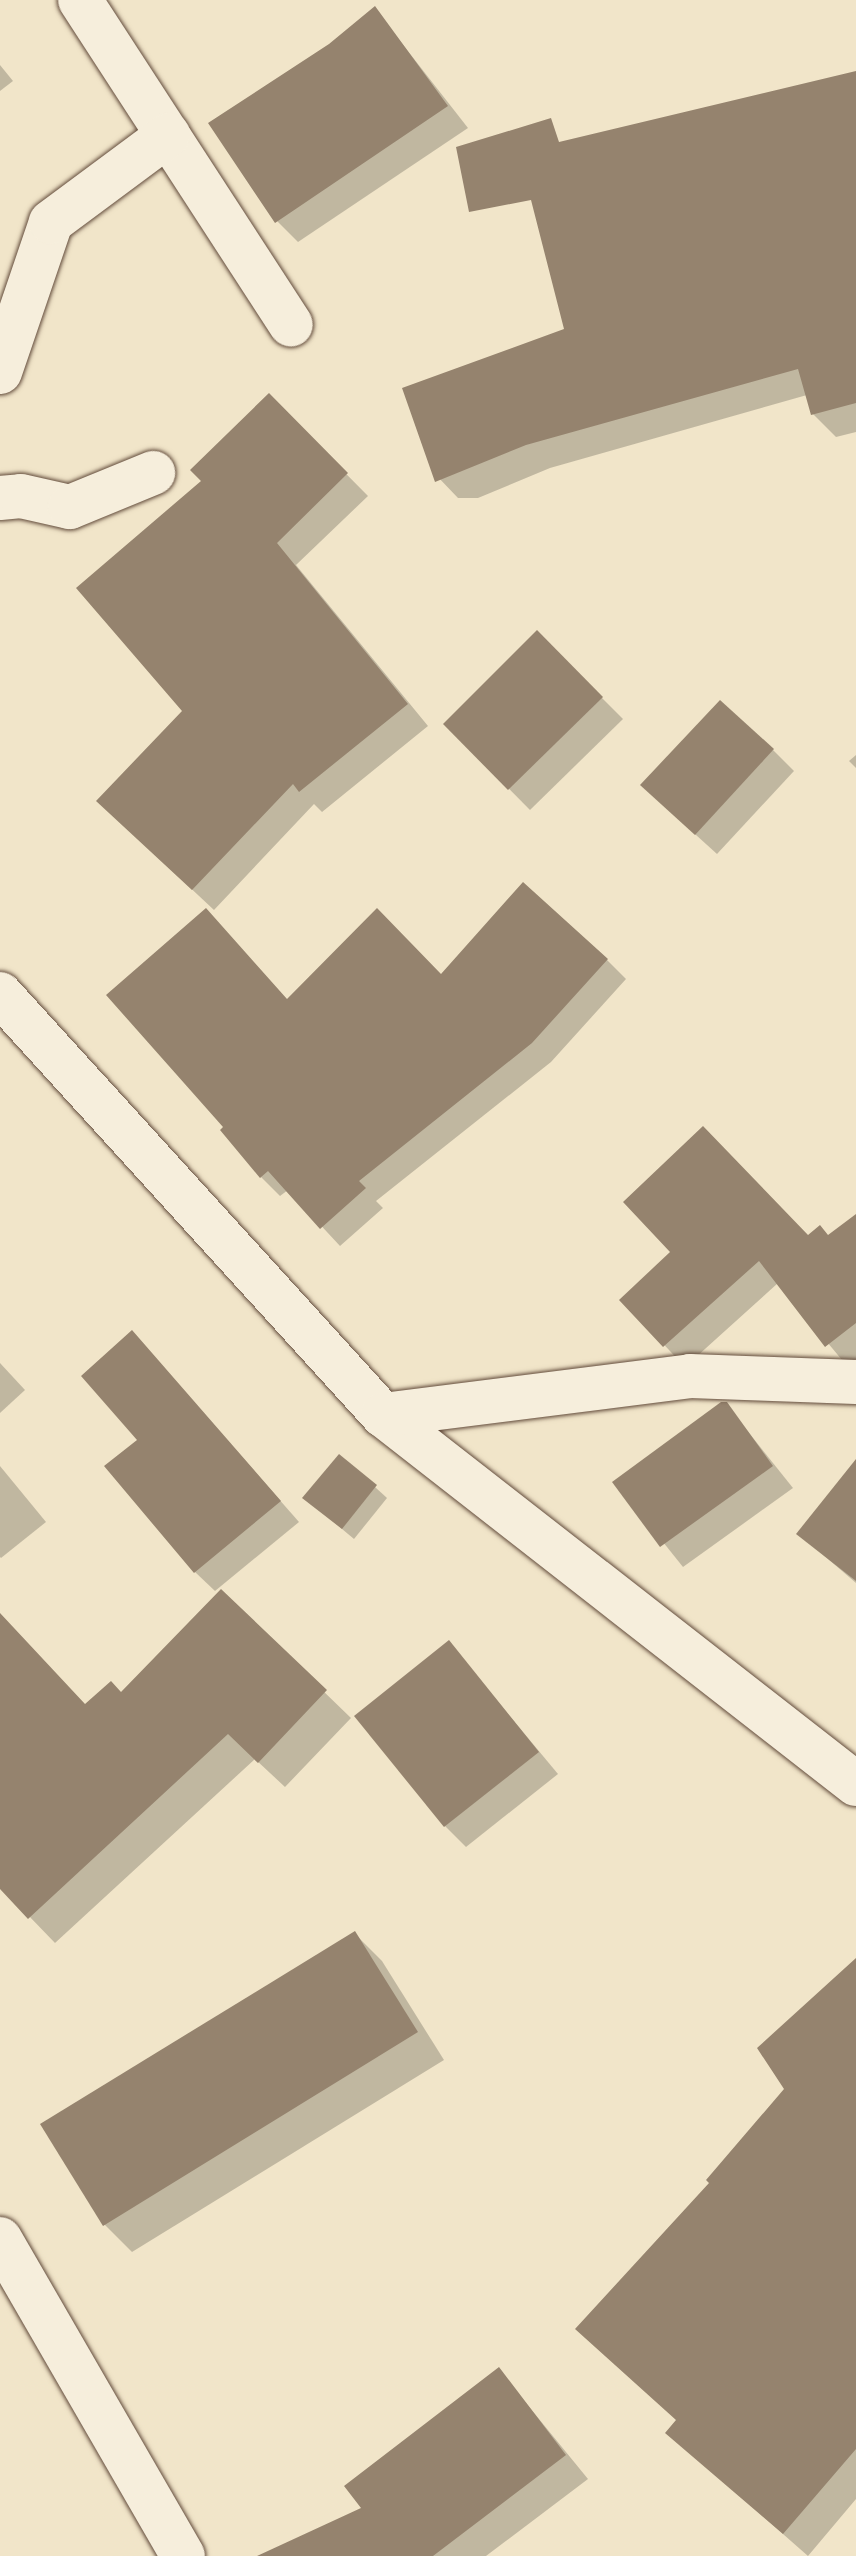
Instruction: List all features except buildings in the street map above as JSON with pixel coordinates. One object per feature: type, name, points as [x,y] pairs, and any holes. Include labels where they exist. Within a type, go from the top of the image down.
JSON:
[{"type":"street","points":[[80,0],[291,325]]},
{"type":"street","points":[[0,372],[51,222],[168,135]]},
{"type":"street","points":[[0,498],[21,496],[70,507],[153,473]]},
{"type":"street","points":[[4,1006],[383,1415],[856,1784]]},
{"type":"street","points":[[383,1415],[690,1376],[856,1382]]},
{"type":"street","points":[[0,2239],[183,2556]]}]
